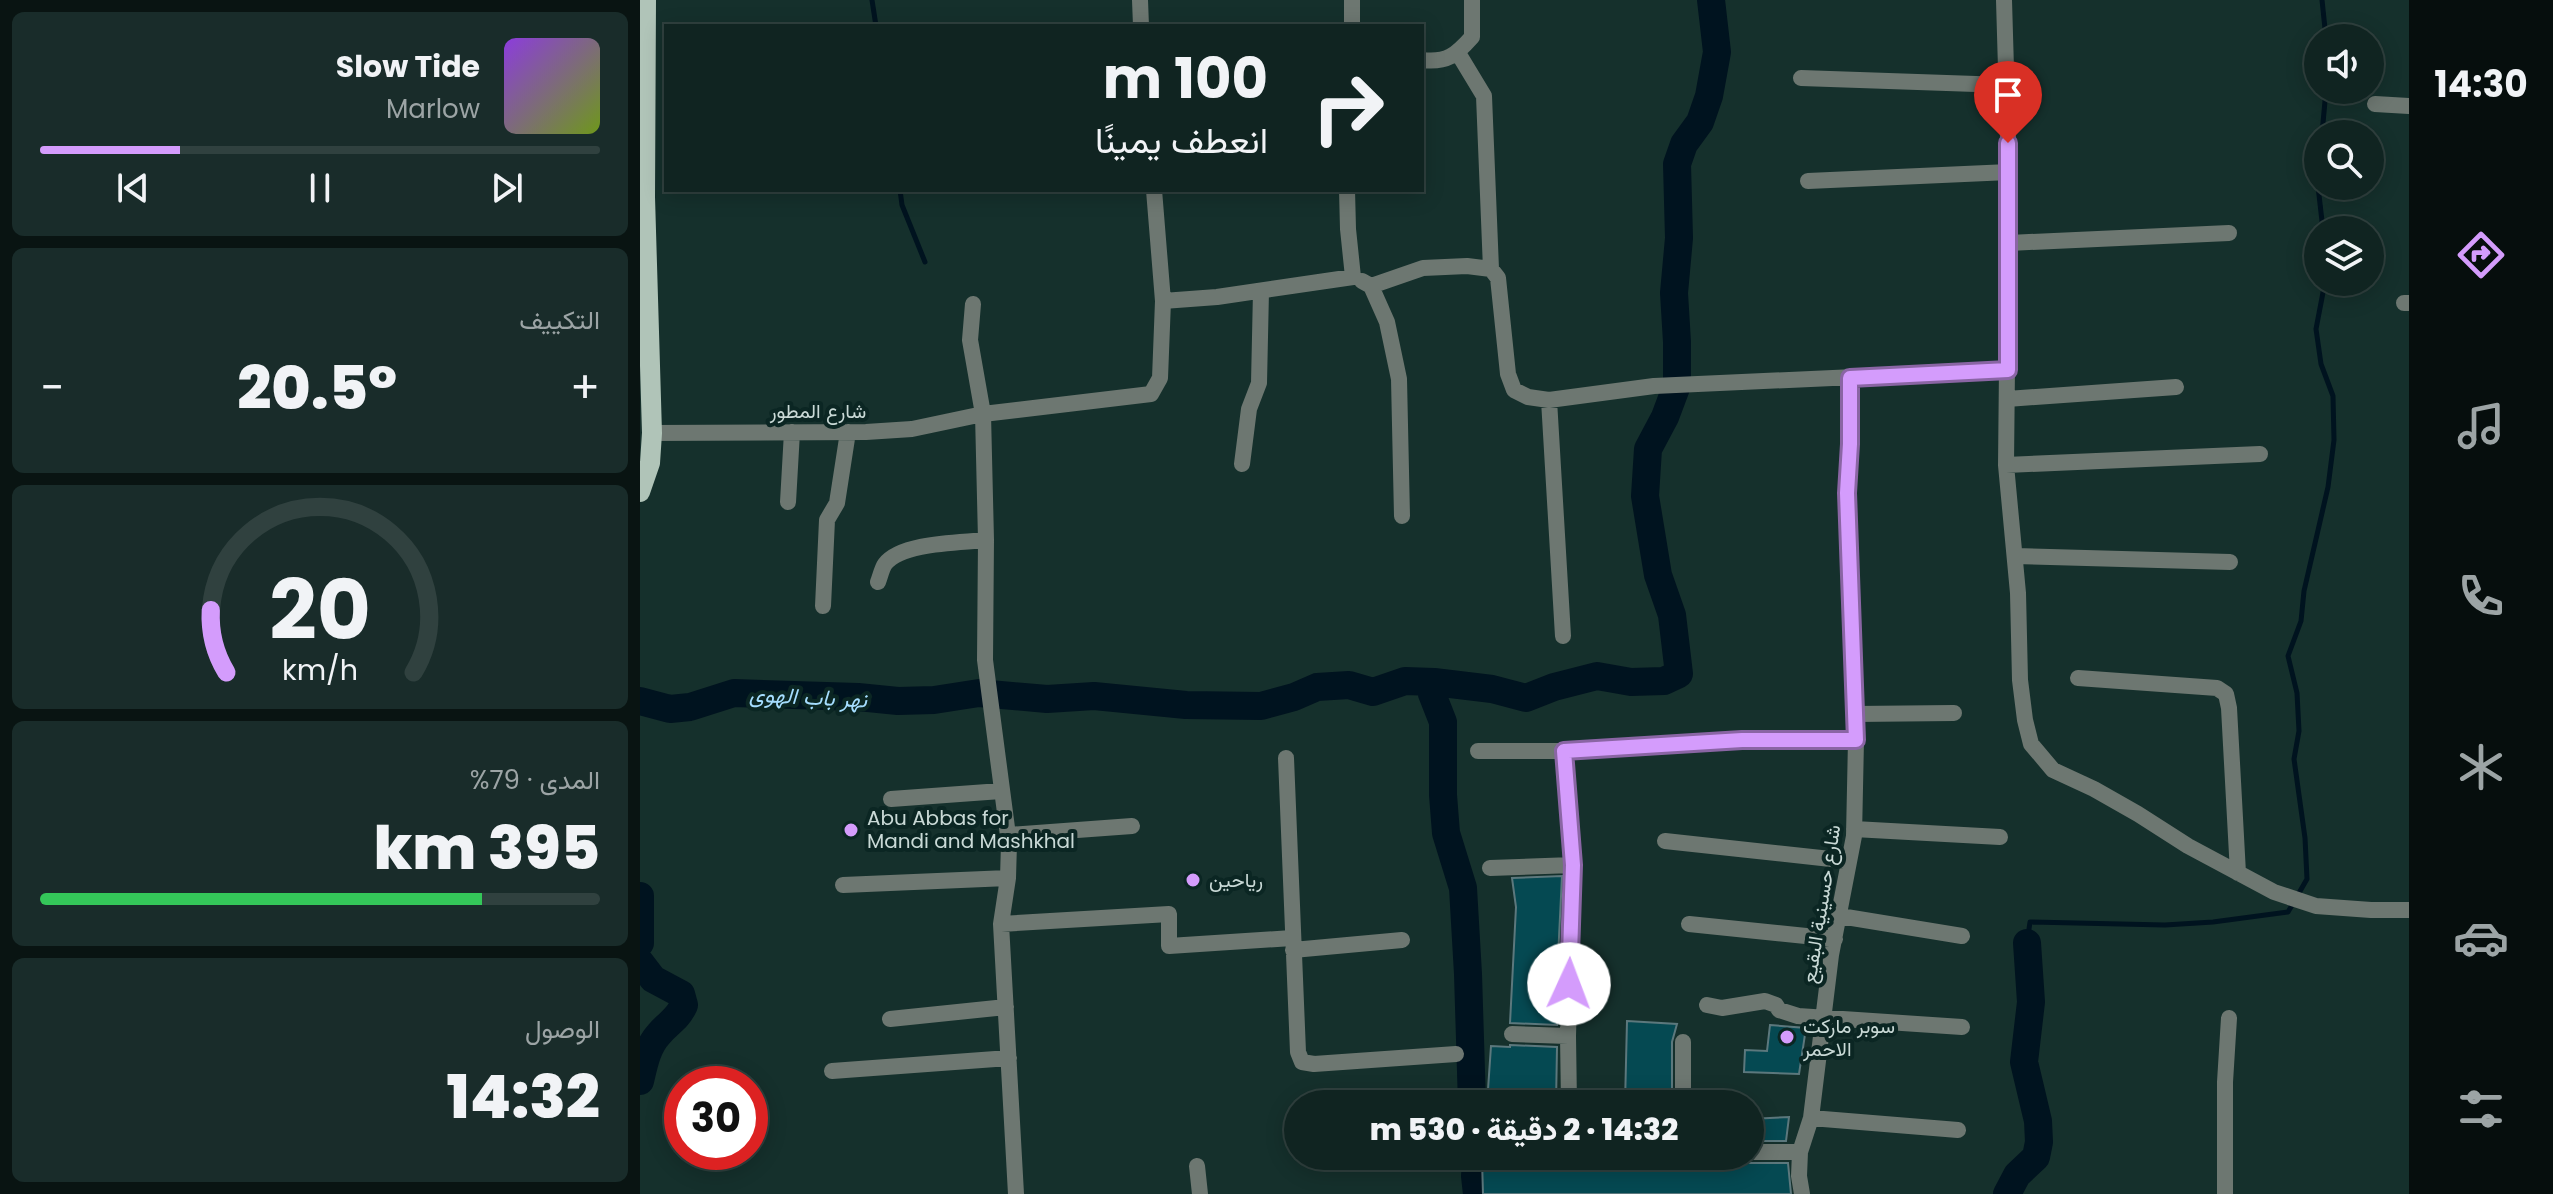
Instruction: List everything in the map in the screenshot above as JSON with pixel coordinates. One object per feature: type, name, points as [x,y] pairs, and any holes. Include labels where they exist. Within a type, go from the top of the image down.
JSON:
[{"type":"main road","points":[[640,492],[650,463],[642,197],[643,29],[646,0]]},
{"type":"street","points":[[1140,0],[1141,24]]},
{"type":"street","points":[[1352,0],[1352,24]]},
{"type":"street","points":[[1424,60],[1438,62],[1458,53],[1472,37],[1472,0]]},
{"type":"street","points":[[2004,0],[2009,172],[2006,465],[2015,556],[2020,680],[2031,744],[2053,770],[2094,789],[2188,846],[2274,892],[2306,904],[2409,910]]},
{"type":"street","points":[[1458,53],[1484,96],[1491,269],[1498,278],[1508,374],[1514,390],[1528,397],[1549,400],[1654,386],[2008,370]]},
{"type":"street","points":[[1801,78],[2005,85]]},
{"type":"street","points":[[2375,104],[2409,106]]},
{"type":"street","points":[[1808,181],[2009,172]]},
{"type":"street","points":[[1154,192],[1163,301],[1353,277],[1371,286],[1387,322],[1399,379],[1402,516]]},
{"type":"street","points":[[1347,192],[1353,277]]},
{"type":"street","points":[[2009,243],[2229,233]]},
{"type":"street","points":[[1371,286],[1423,268],[1467,266],[1491,269]]},
{"type":"street","points":[[1242,464],[1249,409],[1259,383],[1261,291]]},
{"type":"street","name":"شارع المطور","points":[[648,425],[792,432],[912,429],[983,414],[1151,394],[1160,378],[1163,301]]},
{"type":"street","points":[[973,304],[970,340],[983,414],[985,660],[1008,835],[1008,878],[1001,924],[1016,1194]]},
{"type":"street","name":"شارع حسينية البقيع","points":[[1802,1194],[1800,1152],[1811,1118],[1835,939],[1854,829],[1856,740],[1847,493],[1850,378]]},
{"type":"street","points":[[2007,399],[2176,387]]},
{"type":"street","points":[[1549,400],[1563,636]]},
{"type":"street","points":[[788,502],[792,432]]},
{"type":"street","points":[[823,606],[827,520],[837,503],[848,432]]},
{"type":"street","points":[[2006,465],[2260,454]]},
{"type":"street","points":[[878,582],[885,564],[899,553],[914,548],[986,540]]},
{"type":"street","points":[[2015,556],[2230,562]]},
{"type":"street","points":[[2078,678],[2217,688],[2226,694],[2238,873]]},
{"type":"street","points":[[1855,714],[1954,713]]},
{"type":"street","points":[[1478,751],[1564,751],[1742,740],[1856,740]]},
{"type":"street","points":[[1564,751],[1573,865],[1569,1090]]},
{"type":"street","points":[[1286,758],[1292,944],[1298,1052],[1302,1062],[1314,1064],[1456,1054]]},
{"type":"street","points":[[891,799],[1001,791]]},
{"type":"street","points":[[1008,835],[1132,826]]},
{"type":"street","points":[[1854,829],[2000,837]]},
{"type":"street","points":[[1665,841],[1849,861]]},
{"type":"street","points":[[1490,868],[1573,865]]},
{"type":"street","points":[[843,885],[1008,878]]},
{"type":"street","points":[[1001,924],[1169,914],[1169,946],[1402,940]]},
{"type":"street","points":[[1840,916],[1962,936]]},
{"type":"street","points":[[1689,924],[1835,939]]},
{"type":"street","points":[[1707,1005],[1722,1008],[1765,1001],[1776,1005],[1779,1010],[1798,1016],[1962,1027]]},
{"type":"street","points":[[890,1019],[1006,1007]]},
{"type":"street","points":[[2225,1194],[2225,1082],[2229,1018]]},
{"type":"street","points":[[1512,1034],[1568,1036]]},
{"type":"street","points":[[1683,1042],[1683,1090]]},
{"type":"street","points":[[832,1071],[1009,1058]]},
{"type":"street","points":[[1811,1118],[1958,1130]]},
{"type":"street","points":[[1764,1152],[1800,1152]]},
{"type":"street","points":[[1197,1166],[1200,1194]]},
{"type":"building","points":[[1562,876],[1557,1025],[1510,1023],[1516,907],[1512,878]]},
{"type":"building","points":[[1627,1021],[1677,1024],[1672,1042],[1672,1090],[1625,1090]]},
{"type":"building","points":[[1770,1025],[1806,1028],[1799,1074],[1744,1072],[1745,1050],[1767,1051]]},
{"type":"building","points":[[1491,1046],[1557,1047],[1556,1090],[1488,1090]]},
{"type":"building","points":[[1789,1117],[1786,1141],[1764,1141],[1764,1118]]},
{"type":"building","points":[[1764,1163],[1788,1163],[1791,1194],[1483,1194],[1482,1170],[1764,1170]]},
{"type":"waterway","points":[[872,0],[876,24]]},
{"type":"waterway","points":[[1472,1090],[1463,888],[1446,833],[1443,722],[1432,694],[1434,682],[1492,689],[1526,698],[1597,676],[1631,682],[1664,681],[1679,674],[1672,615],[1658,575],[1645,496],[1648,449],[1677,385],[1674,293],[1679,238],[1677,164],[1684,144],[1700,122],[1709,96],[1717,52],[1711,0]]},
{"type":"waterway","points":[[2322,0],[2325,24]]},
{"type":"waterway","points":[[2323,120],[2325,104]]},
{"type":"waterway","points":[[900,192],[902,205],[925,262]]},
{"type":"waterway","points":[[2320,200],[2321,216]]},
{"type":"waterway","points":[[2027,943],[2030,922],[2165,925],[2288,912],[2307,879],[2305,838],[2294,759],[2299,731],[2297,693],[2288,656],[2301,621],[2304,591],[2328,487],[2334,440],[2333,396],[2321,364],[2316,329],[2322,296]]},
{"type":"waterway","points":[[640,701],[670,709],[690,707],[734,693],[898,701],[934,700],[979,693],[1047,699],[1094,696],[1186,705],[1261,706],[1317,687],[1349,685],[1373,692],[1405,681],[1434,682]]},
{"type":"waterway","name":"نهر باب الهوى","points":[[640,896],[640,943]]},
{"type":"waterway","points":[[2007,1194],[2017,1175],[2036,1157],[2039,1142],[2038,1121],[2024,1062],[2031,1002],[2027,943]]},
{"type":"waterway","name":"نهر باب الهوى","points":[[640,962],[653,979],[681,994],[684,1005],[652,1044],[640,1081]]},
{"type":"waterway","points":[[1476,1170],[1477,1194]]},
{"type":"place","name":"Abu Abbas for Mandi and Mashkhal","points":[[851,830]]},
{"type":"place","name":"رياحين","points":[[1193,880]]},
{"type":"place","name":"سوبر ماركت الاحمر","points":[[1787,1037]]},
{"type":"route","points":[[1569,984],[1573,865],[1564,751],[1742,740],[1856,740],[1847,493],[1850,378],[2008,370],[2008,143]]}]
